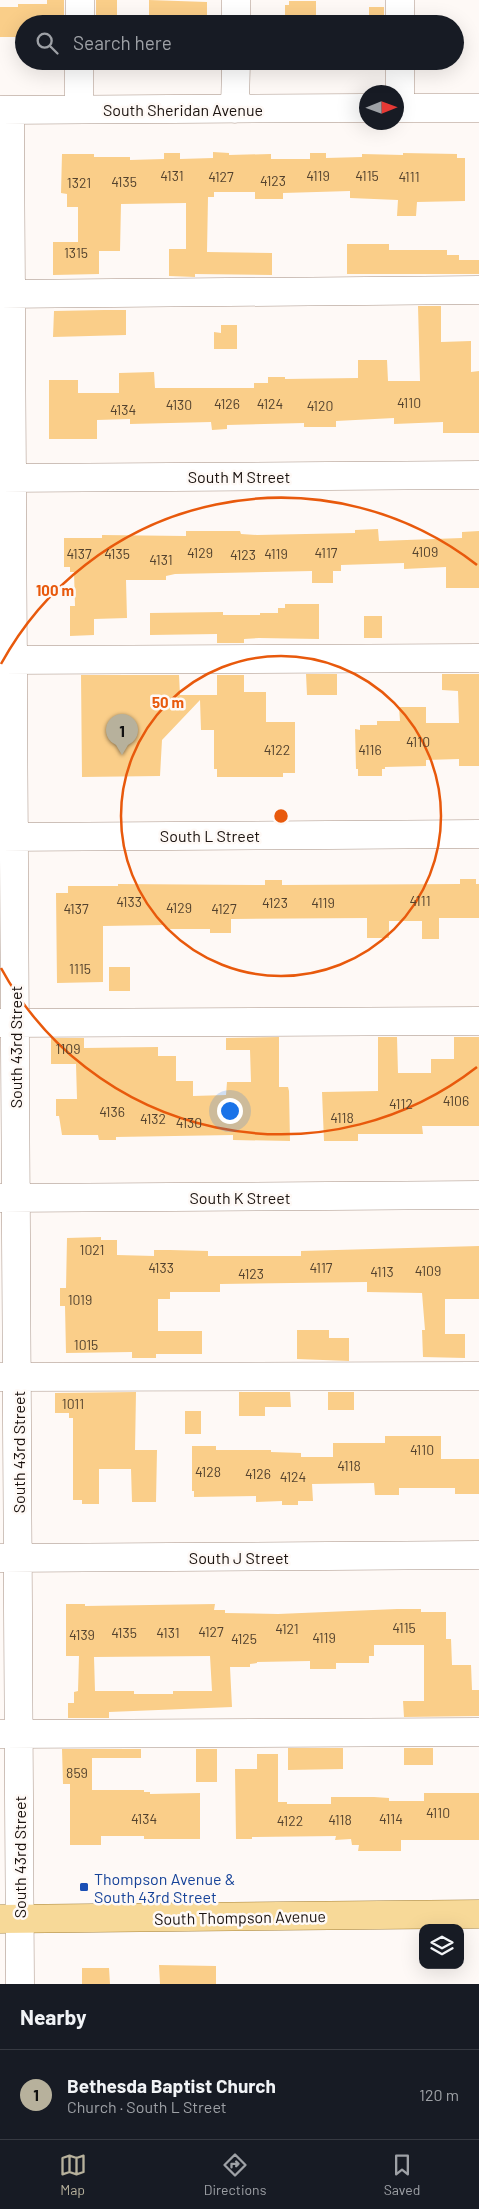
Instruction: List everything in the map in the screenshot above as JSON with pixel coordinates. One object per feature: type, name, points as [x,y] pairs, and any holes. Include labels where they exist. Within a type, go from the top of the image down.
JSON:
[{"type":"main road","name":"South Thompson Avenue","points":[[10,1919],[479,1914]]},
{"type":"street","points":[[80,0],[80,15]]},
{"type":"street","points":[[236,0],[236,15]]},
{"type":"street","points":[[400,0],[400,15]]},
{"type":"street","points":[[79,70],[79,110]]},
{"type":"street","points":[[235,109],[236,70]]},
{"type":"street","points":[[399,85],[400,70]]},
{"type":"street","name":"South Sheridan Avenue","points":[[5,110],[359,108]]},
{"type":"street","points":[[404,108],[479,108]]},
{"type":"street","name":"South 43rd Street","points":[[5,110],[10,1919],[20,1984]]},
{"type":"street","points":[[6,294],[479,290]]},
{"type":"street","name":"South M Street","points":[[6,478],[479,474]]},
{"type":"street","points":[[7,660],[479,658]]},
{"type":"street","name":"South L Street","points":[[7,836],[479,834]]},
{"type":"street","points":[[7,1023],[479,1021]]},
{"type":"street","name":"South K Street","points":[[8,1198],[479,1195]]},
{"type":"street","points":[[9,1377],[479,1376]]},
{"type":"street","name":"South J Street","points":[[9,1558],[479,1555]]},
{"type":"street","points":[[9,1734],[479,1732]]},
{"type":"building","points":[[47,0],[64,0],[64,15],[15,15],[15,37],[0,37],[0,7],[18,7],[18,4],[47,4]]},
{"type":"building","points":[[96,0],[117,0],[117,15],[96,15]]},
{"type":"building","points":[[149,0],[207,2],[207,15],[149,15]]},
{"type":"building","points":[[289,1],[316,1],[316,15],[285,15],[285,5],[289,5]]},
{"type":"building","points":[[369,7],[384,7],[384,15],[369,15]]},
{"type":"building","points":[[213,152],[229,153],[229,155],[271,154],[271,159],[310,159],[310,153],[326,153],[326,158],[362,157],[362,154],[457,154],[457,158],[465,158],[465,201],[417,202],[416,216],[397,216],[398,200],[350,198],[350,191],[283,193],[283,199],[255,199],[255,192],[214,192],[214,197],[208,197],[207,252],[272,253],[272,275],[195,274],[195,277],[169,276],[169,249],[186,249],[186,203],[121,204],[120,251],[99,251],[99,274],[53,275],[53,242],[78,242],[78,207],[67,207],[67,194],[61,193],[62,154],[94,154],[94,157],[130,157],[130,160],[164,159],[164,153],[180,153],[180,159],[213,158]]},
{"type":"building","points":[[347,244],[389,244],[389,250],[447,250],[447,255],[459,255],[459,260],[479,260],[479,274],[347,274]]},
{"type":"building","points":[[418,306],[441,306],[441,342],[471,341],[471,372],[479,371],[479,433],[443,433],[443,422],[394,424],[394,418],[336,421],[336,427],[304,427],[304,423],[227,425],[227,429],[212,430],[211,422],[130,424],[130,419],[97,420],[97,439],[49,439],[49,380],[78,380],[78,393],[119,393],[119,373],[154,372],[155,388],[254,388],[254,383],[268,383],[268,377],[285,377],[285,379],[358,378],[358,360],[387,360],[388,381],[420,381]]},
{"type":"building","points":[[126,310],[126,335],[53,337],[54,311]]},
{"type":"building","points":[[221,325],[237,325],[237,349],[214,349],[214,332],[221,333]]},
{"type":"building","points":[[378,529],[379,541],[462,538],[462,532],[479,531],[479,588],[446,588],[446,567],[404,569],[404,563],[341,565],[341,571],[333,571],[333,583],[312,583],[312,571],[175,574],[166,576],[166,580],[126,580],[127,618],[94,619],[94,635],[70,636],[70,606],[75,606],[74,572],[70,572],[70,567],[64,567],[64,538],[102,538],[102,535],[186,536],[186,531],[240,531],[241,534],[257,535],[355,533],[355,530]]},
{"type":"building","points":[[285,604],[319,604],[319,639],[259,638],[244,639],[244,643],[217,643],[217,634],[150,635],[150,613],[223,612],[223,615],[260,615],[260,613],[278,613],[278,608],[285,608]]},
{"type":"building","points":[[364,616],[382,616],[382,638],[364,638]]},
{"type":"building","points":[[306,674],[337,674],[337,695],[307,695]]},
{"type":"building","points":[[442,674],[479,674],[479,766],[459,766],[459,759],[426,760],[426,766],[385,767],[385,769],[382,769],[382,776],[358,776],[358,769],[356,769],[355,729],[360,730],[360,725],[377,725],[377,721],[400,721],[399,707],[426,707],[426,723],[459,723],[458,691],[442,690]]},
{"type":"building","points":[[81,675],[179,675],[180,695],[217,695],[217,675],[244,675],[244,692],[266,692],[266,722],[295,722],[295,773],[283,773],[283,777],[217,777],[217,769],[214,769],[214,730],[201,730],[200,700],[162,740],[160,776],[82,777]]},
{"type":"building","points":[[460,879],[476,879],[476,884],[479,884],[479,918],[439,918],[439,939],[422,939],[422,921],[389,921],[389,938],[367,938],[367,918],[231,919],[231,933],[210,933],[210,929],[165,929],[165,925],[103,926],[103,982],[57,983],[56,893],[68,893],[68,886],[118,886],[118,884],[265,885],[265,880],[282,880],[282,885],[460,884]]},
{"type":"building","points":[[109,967],[130,967],[130,991],[109,991]]},
{"type":"building","points":[[279,1037],[279,1087],[288,1087],[289,1091],[290,1141],[233,1140],[233,1135],[116,1137],[116,1140],[99,1140],[98,1135],[62,1135],[59,1116],[56,1116],[56,1099],[77,1099],[76,1064],[51,1064],[51,1038],[84,1038],[84,1048],[158,1047],[158,1056],[176,1056],[176,1081],[193,1081],[193,1096],[226,1095],[227,1082],[251,1082],[250,1050],[226,1050],[226,1038]]},
{"type":"building","points":[[378,1037],[397,1037],[398,1073],[431,1073],[431,1059],[454,1059],[454,1037],[479,1037],[479,1126],[422,1126],[423,1134],[358,1134],[358,1141],[324,1141],[322,1092],[378,1091]]},
{"type":"building","points":[[101,1237],[101,1240],[117,1240],[117,1255],[154,1256],[154,1250],[208,1251],[208,1256],[301,1256],[301,1251],[479,1246],[479,1299],[445,1299],[445,1334],[465,1334],[465,1358],[423,1357],[422,1330],[425,1330],[422,1293],[367,1292],[367,1282],[220,1284],[220,1292],[170,1292],[170,1299],[158,1299],[158,1331],[202,1331],[202,1354],[156,1354],[156,1358],[132,1358],[132,1352],[66,1353],[65,1306],[60,1306],[60,1288],[66,1288],[67,1238]]},
{"type":"building","points":[[297,1330],[329,1330],[329,1338],[349,1338],[349,1361],[297,1359]]},
{"type":"building","points":[[136,1392],[135,1450],[157,1450],[156,1502],[132,1502],[131,1469],[99,1469],[99,1504],[82,1504],[82,1500],[73,1500],[73,1418],[69,1418],[69,1413],[55,1413],[55,1393]]},
{"type":"building","points":[[239,1392],[290,1392],[291,1407],[265,1407],[265,1416],[239,1416]]},
{"type":"building","points":[[328,1392],[354,1392],[354,1410],[328,1410]]},
{"type":"building","points":[[185,1411],[201,1411],[201,1434],[185,1434]]},
{"type":"building","points":[[385,1436],[441,1436],[441,1459],[479,1459],[479,1494],[455,1494],[455,1488],[399,1488],[399,1495],[375,1495],[374,1483],[312,1484],[313,1501],[298,1501],[298,1505],[282,1505],[282,1501],[256,1502],[256,1496],[194,1497],[194,1491],[192,1491],[192,1446],[216,1446],[216,1450],[271,1450],[271,1452],[301,1453],[301,1457],[333,1457],[333,1443],[385,1443]]},
{"type":"building","points":[[66,1604],[85,1604],[85,1606],[215,1604],[214,1610],[225,1610],[225,1613],[278,1614],[397,1609],[421,1609],[421,1612],[446,1612],[446,1639],[451,1639],[452,1665],[471,1665],[472,1690],[479,1690],[479,1716],[404,1717],[403,1701],[424,1701],[424,1645],[374,1645],[374,1656],[369,1656],[369,1663],[336,1663],[336,1669],[310,1669],[310,1661],[257,1662],[250,1664],[250,1667],[230,1667],[232,1707],[109,1712],[109,1718],[68,1718],[68,1703],[74,1703],[74,1692],[78,1691],[79,1656],[66,1656]],"holes":[[[210,1656],[212,1691],[173,1691],[173,1694],[95,1691],[94,1657]]]},
{"type":"building","points":[[288,1748],[343,1748],[343,1769],[288,1770]]},
{"type":"building","points":[[404,1748],[433,1748],[433,1765],[404,1765]]},
{"type":"building","points":[[62,1749],[141,1749],[141,1758],[92,1758],[92,1790],[144,1790],[144,1792],[150,1792],[150,1794],[200,1793],[200,1839],[144,1839],[144,1836],[101,1836],[101,1845],[70,1845],[70,1784],[63,1784]]},
{"type":"building","points":[[196,1749],[217,1749],[217,1782],[196,1782]]},
{"type":"building","points":[[257,1754],[278,1754],[278,1802],[287,1802],[287,1804],[331,1804],[331,1797],[374,1797],[389,1798],[389,1801],[424,1801],[424,1793],[479,1793],[479,1840],[401,1840],[401,1851],[358,1851],[359,1845],[352,1845],[351,1839],[335,1840],[336,1836],[252,1837],[252,1839],[236,1839],[235,1769],[257,1769]]},
{"type":"building","points":[[159,1965],[216,1966],[216,1984],[160,1984]]},
{"type":"building","points":[[82,1968],[109,1968],[110,1984],[82,1984]]},
{"type":"place","name":"Bethesda Baptist Church","points":[[122,755]]},
{"type":"place","name":"Thompson Avenue & South 43rd Street","points":[[84,1887]]}]
